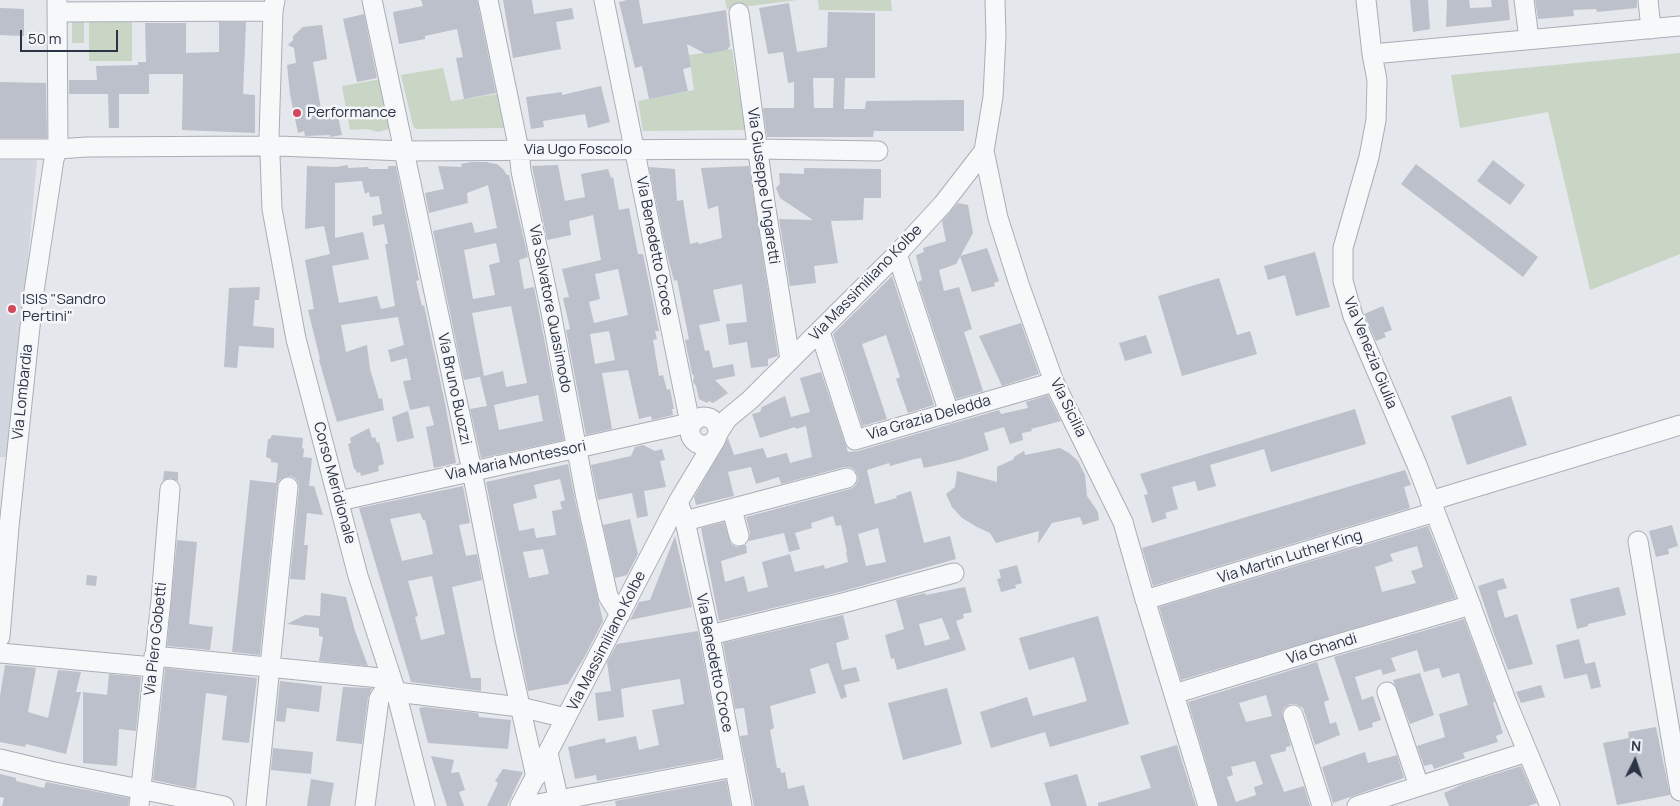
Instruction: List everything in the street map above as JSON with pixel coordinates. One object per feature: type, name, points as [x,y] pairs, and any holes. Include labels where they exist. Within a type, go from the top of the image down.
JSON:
[{"type":"street","name":"Via Bruno Buozzi","points":[[372,0],[536,777]]},
{"type":"street","name":"Via Salvatore Quasimodo","points":[[488,0],[519,150],[521,171],[550,307],[586,498],[608,596],[620,615]]},
{"type":"street","name":"Via Benedetto Croce","points":[[604,0],[686,404],[694,425]]},
{"type":"street","name":"Via Sicilia","points":[[995,0],[994,97],[984,151],[998,218],[1054,382],[1123,522],[1208,806]]},
{"type":"street","name":"Via Venezia Giulia","points":[[1366,0],[1377,80],[1376,120],[1369,157],[1343,248],[1342,281],[1352,316],[1433,507],[1507,703],[1550,806]]},
{"type":"street","points":[[1524,0],[1529,39]]},
{"type":"street","points":[[1648,0],[1651,29]]},
{"type":"street","points":[[57,6],[274,6]]},
{"type":"street","name":"Via Lombardia","points":[[0,637],[9,527],[33,298],[54,160],[58,149],[57,6]]},
{"type":"street","name":"Corso Meridionale","points":[[274,6],[269,146],[272,209],[283,271],[296,339],[358,576],[394,686],[425,806]]},
{"type":"street","name":"Via Giuseppe Ungaretti","points":[[739,13],[757,149],[790,359]]},
{"type":"street","points":[[1372,54],[1680,26]]},
{"type":"street","name":"Via Ugo Foscolo","points":[[269,146],[404,151],[757,149],[878,151]]},
{"type":"street","points":[[0,149],[269,146]]},
{"type":"street","name":"Via Massimiliano Kolbe","points":[[520,806],[678,502],[712,448],[727,419],[750,400],[790,359],[820,332],[896,254],[943,204],[984,151]]},
{"type":"street","points":[[896,254],[949,412]]},
{"type":"street","name":"Via Grazia Deledda","points":[[820,332],[855,440],[1054,382]]},
{"type":"street","name":"Via Massimiliano Kolbe","points":[[693,476],[696,463],[694,425],[740,408]]},
{"type":"street","points":[[694,425],[699,444],[704,445],[712,442],[717,437]]},
{"type":"street","name":"Via Maria Montessori","points":[[339,501],[577,448],[694,425]]},
{"type":"street","points":[[1433,507],[1680,425]]},
{"type":"street","points":[[685,521],[847,478]]},
{"type":"street","name":"Via Piero Gobetti","points":[[139,798],[161,600],[170,488]]},
{"type":"street","points":[[256,806],[288,488]]},
{"type":"street","name":"Via Benedetto Croce","points":[[678,502],[685,521],[710,635],[742,806]]},
{"type":"street","name":"Via Martin Luther King","points":[[1145,600],[1433,507]]},
{"type":"street","points":[[732,509],[739,536]]},
{"type":"street","points":[[1638,541],[1680,791]]},
{"type":"street","points":[[710,635],[843,603],[954,573]]},
{"type":"street","name":"Via Ghandi","points":[[1174,694],[1471,605]]},
{"type":"street","points":[[0,653],[269,667],[520,707],[566,718]]},
{"type":"street","points":[[365,806],[379,699],[394,686]]},
{"type":"street","points":[[1387,692],[1419,786]]},
{"type":"street","points":[[1293,715],[1322,806]]},
{"type":"street","points":[[1357,806],[1527,752]]},
{"type":"street","points":[[548,753],[560,803]]},
{"type":"street","points":[[0,759],[50,771],[139,798],[224,806]]},
{"type":"street","points":[[527,806],[560,803],[734,767]]},
{"type":"shaded area","name":"ISIS \"Sandro Pertini\"","points":[[0,160],[37,160],[10,457],[0,457]]},
{"type":"green space","points":[[725,0],[797,0],[727,9]]},
{"type":"green space","points":[[818,0],[891,0],[892,11],[819,10]]},
{"type":"green space","points":[[72,22],[84,22],[84,43],[72,43]]},
{"type":"green space","points":[[89,22],[132,22],[132,61],[89,61]]},
{"type":"green space","points":[[732,49],[745,130],[643,131],[638,101],[694,90],[689,55]]},
{"type":"green space","points":[[1680,53],[1680,254],[1590,290],[1548,112],[1460,128],[1451,75]]},
{"type":"green space","points":[[443,68],[451,101],[497,94],[504,128],[416,129],[413,126],[401,75]]},
{"type":"green space","points":[[381,79],[389,129],[378,132],[367,129],[350,130],[342,86]]},
{"type":"building","points":[[421,0],[477,0],[496,93],[464,99],[456,58],[463,57],[457,29],[425,36],[425,39],[399,44],[393,12],[423,6]]},
{"type":"building","points":[[503,0],[532,0],[534,14],[572,8],[574,19],[556,22],[561,49],[513,58]]},
{"type":"building","points":[[639,0],[643,24],[726,10],[730,46],[727,50],[706,54],[687,44],[691,67],[683,69],[688,91],[649,99],[642,66],[635,68],[619,2]]},
{"type":"building","points":[[1410,0],[1428,0],[1430,29],[1413,32]]},
{"type":"building","points":[[1447,0],[1469,0],[1470,8],[1492,7],[1491,0],[1508,0],[1510,20],[1446,27]]},
{"type":"building","points":[[1535,0],[1637,0],[1637,8],[1597,12],[1596,9],[1573,10],[1574,16],[1538,19]]},
{"type":"building","points":[[789,3],[797,52],[827,47],[828,12],[875,13],[875,78],[845,78],[844,109],[865,109],[866,101],[964,100],[964,131],[874,131],[873,137],[767,137],[763,108],[794,108],[794,82],[788,83],[783,52],[768,54],[759,8]],"holes":[[[813,78],[834,78],[833,108],[814,108]]]},
{"type":"building","points":[[0,8],[24,9],[24,36],[0,35]]},
{"type":"building","points":[[364,14],[377,78],[357,82],[343,19]]},
{"type":"building","points":[[219,22],[246,22],[243,94],[255,95],[255,133],[182,130],[183,74],[149,74],[149,94],[119,94],[119,128],[109,128],[108,94],[69,94],[69,80],[97,80],[96,66],[138,65],[138,62],[146,62],[145,23],[186,23],[186,53],[219,52]]},
{"type":"building","points":[[322,25],[327,59],[313,62],[321,109],[336,107],[342,135],[330,137],[330,135],[305,136],[304,131],[298,133],[290,94],[287,65],[296,63],[294,48],[288,45],[293,40],[293,36],[303,27]]},
{"type":"building","points":[[0,82],[46,83],[47,138],[0,138]]},
{"type":"building","points":[[601,86],[610,122],[588,128],[585,114],[543,121],[544,127],[531,129],[526,97],[562,92],[562,95]]},
{"type":"building","points":[[1493,160],[1525,185],[1510,205],[1477,181]]},
{"type":"building","points":[[488,162],[497,164],[509,175],[528,257],[519,260],[524,289],[534,287],[564,440],[481,458],[470,409],[487,406],[480,377],[483,376],[464,380],[433,231],[472,222],[475,233],[497,228],[488,185],[467,193],[468,203],[429,213],[425,193],[444,189],[438,166],[462,167],[461,164]],"holes":[[[496,243],[500,262],[489,265],[495,295],[473,299],[464,250]],[[511,306],[527,383],[506,387],[503,371],[484,376],[472,313]],[[538,395],[543,421],[499,430],[494,405]]]},
{"type":"building","points":[[1416,164],[1538,257],[1523,277],[1401,184]]},
{"type":"building","points":[[348,165],[348,168],[388,169],[388,166],[396,166],[419,280],[416,281],[422,306],[424,305],[456,463],[434,468],[426,427],[434,425],[429,406],[410,410],[403,381],[411,380],[407,358],[391,362],[388,350],[404,345],[398,317],[341,325],[346,352],[367,345],[370,369],[379,399],[382,398],[384,410],[337,422],[319,360],[308,310],[314,309],[305,260],[330,254],[324,226],[305,229],[307,166],[336,167]],"holes":[[[362,181],[365,194],[369,192],[370,197],[379,196],[382,214],[372,216],[373,226],[384,224],[388,244],[385,244],[395,306],[381,309],[377,296],[339,303],[332,266],[369,259],[363,232],[335,238],[335,183]]]},
{"type":"building","points":[[558,165],[565,201],[585,197],[581,174],[608,169],[611,178],[613,177],[619,210],[629,208],[638,254],[643,254],[659,331],[655,331],[657,339],[653,340],[659,376],[663,375],[667,390],[670,389],[674,409],[672,409],[673,415],[652,420],[651,416],[639,419],[628,370],[602,373],[612,429],[586,435],[566,330],[570,329],[563,298],[569,297],[562,269],[601,260],[593,215],[569,221],[571,235],[547,240],[532,166]],"holes":[[[618,269],[628,315],[594,323],[589,302],[600,299],[595,274]],[[609,331],[615,360],[595,364],[590,334]]]},
{"type":"building","points":[[749,166],[778,356],[768,359],[768,366],[751,368],[747,342],[729,345],[726,324],[747,322],[742,284],[713,290],[720,321],[699,325],[705,351],[709,350],[713,368],[733,364],[735,376],[715,380],[728,393],[713,403],[709,401],[707,403],[699,399],[693,382],[694,376],[685,340],[689,339],[677,280],[674,281],[666,250],[649,167],[675,169],[677,201],[683,200],[690,244],[698,242],[699,244],[722,238],[718,206],[708,209],[701,168]]},
{"type":"building","points":[[804,168],[881,169],[881,198],[864,198],[863,220],[831,221],[838,263],[814,266],[816,283],[790,286],[779,219],[813,220],[780,198],[776,188],[780,184],[779,173],[804,174]]},
{"type":"building","points":[[958,203],[968,205],[973,233],[956,264],[939,270],[944,291],[959,287],[972,329],[964,332],[983,391],[956,399],[918,282],[922,280],[916,255],[924,252],[923,248],[946,241],[942,221]]},
{"type":"building","points":[[987,248],[999,281],[994,283],[995,286],[972,292],[960,256]]},
{"type":"building","points":[[1315,252],[1330,307],[1296,316],[1285,275],[1268,280],[1264,266]]},
{"type":"building","points":[[892,276],[934,405],[908,413],[896,379],[900,377],[886,335],[862,344],[887,419],[862,426],[833,334]]},
{"type":"building","points":[[1219,278],[1237,335],[1250,331],[1257,354],[1182,376],[1158,296]]},
{"type":"building","points":[[260,287],[259,300],[255,300],[253,326],[274,328],[274,348],[239,346],[237,368],[224,367],[229,288]]},
{"type":"building","points":[[1383,306],[1392,330],[1384,333],[1386,337],[1376,341],[1364,314]]},
{"type":"building","points":[[1021,323],[1039,374],[1002,386],[979,336]]},
{"type":"building","points":[[1146,335],[1152,353],[1125,361],[1119,343]]},
{"type":"building","points":[[821,372],[848,452],[858,451],[999,410],[1001,414],[1028,408],[1026,402],[1048,395],[1061,421],[1022,433],[1023,440],[1010,444],[1004,427],[984,433],[989,450],[959,460],[924,468],[921,458],[890,466],[889,463],[867,470],[875,504],[897,498],[896,496],[911,491],[924,543],[950,536],[956,559],[840,592],[719,621],[701,528],[724,522],[731,544],[736,547],[746,545],[747,553],[721,561],[725,582],[744,576],[748,592],[768,587],[762,562],[790,554],[795,572],[824,565],[825,569],[848,562],[841,525],[836,526],[833,516],[811,523],[812,528],[795,533],[800,549],[789,552],[784,533],[749,541],[750,533],[746,517],[850,489],[855,486],[858,476],[855,470],[850,467],[781,484],[779,477],[756,484],[751,467],[728,472],[734,496],[696,505],[694,497],[728,438],[734,455],[763,448],[767,458],[787,453],[790,463],[812,457],[806,426],[796,429],[795,427],[760,438],[752,414],[760,412],[762,407],[785,396],[791,417],[810,412],[800,378]],"holes":[[[878,528],[886,562],[866,566],[858,534]]]},
{"type":"building","points":[[1511,396],[1527,445],[1467,465],[1451,416]]},
{"type":"building","points":[[1355,409],[1366,444],[1271,472],[1264,449],[1210,465],[1216,486],[1198,491],[1195,481],[1172,487],[1178,509],[1165,513],[1167,518],[1152,523],[1144,495],[1148,494],[1140,474]]},
{"type":"building","points":[[408,411],[414,438],[397,442],[392,417]]},
{"type":"building","points":[[369,428],[372,438],[375,437],[377,443],[379,442],[384,464],[378,466],[379,471],[361,476],[360,472],[357,473],[354,469],[348,444],[351,443],[350,438]]},
{"type":"building","points":[[272,435],[303,438],[303,457],[312,458],[309,486],[314,486],[323,515],[307,513],[304,545],[308,545],[305,580],[290,579],[299,488],[295,478],[290,476],[279,480],[260,655],[232,652],[250,480],[276,483],[278,463],[271,462],[271,459],[266,457],[268,439]]},
{"type":"building","points":[[643,445],[655,451],[662,449],[665,460],[660,461],[666,487],[644,491],[648,516],[637,518],[632,493],[598,500],[591,465],[631,456],[635,447]]},
{"type":"building","points":[[1060,448],[1078,461],[1085,475],[1087,496],[1098,512],[1099,520],[1083,525],[1080,517],[1052,523],[1038,544],[1039,531],[996,543],[990,533],[962,518],[952,507],[946,494],[955,487],[957,471],[997,482],[997,467],[1014,459],[1014,457],[1024,451],[1025,455]]},
{"type":"building","points":[[568,464],[603,621],[568,684],[528,691],[486,482]],"holes":[[[560,479],[565,500],[560,502],[562,509],[552,511],[556,535],[536,538],[534,528],[519,531],[513,504],[537,498],[534,485]],[[543,549],[549,574],[529,578],[523,552]]]},
{"type":"building","points":[[1405,470],[1411,485],[1404,487],[1410,508],[1153,586],[1142,548]]},
{"type":"building","points":[[164,471],[178,472],[178,481],[170,478],[163,481]]},
{"type":"building","points":[[463,486],[470,523],[459,525],[466,556],[477,554],[482,580],[452,587],[471,678],[481,678],[481,691],[411,682],[359,508]],"holes":[[[420,513],[423,520],[425,520],[433,554],[402,561],[390,519]],[[432,576],[445,634],[421,640],[415,617],[418,616],[408,581]]]},
{"type":"building","points":[[630,519],[638,554],[627,575],[615,578],[603,525]]},
{"type":"building","points":[[1672,525],[1678,546],[1668,549],[1669,554],[1656,557],[1649,531]]},
{"type":"building","points":[[1428,526],[1456,598],[1181,680],[1159,607]],"holes":[[[1417,546],[1423,567],[1411,571],[1416,583],[1382,592],[1375,567],[1393,561],[1390,554]]]},
{"type":"building","points":[[675,536],[692,607],[630,620],[639,602],[650,600]]},
{"type":"building","points":[[177,540],[197,542],[189,624],[213,627],[210,650],[167,646]]},
{"type":"building","points":[[1017,565],[1022,583],[1015,585],[1016,588],[1001,592],[997,579],[1001,578],[999,570]]},
{"type":"building","points":[[87,575],[97,576],[96,586],[86,585]]},
{"type":"building","points":[[1503,578],[1507,588],[1497,591],[1505,618],[1517,614],[1533,664],[1508,670],[1478,586]]},
{"type":"building","points":[[965,587],[972,612],[963,614],[964,618],[956,621],[966,650],[897,670],[894,658],[891,659],[885,635],[904,629],[896,600],[925,593],[926,595]],"holes":[[[942,618],[950,639],[925,646],[919,624]]]},
{"type":"building","points":[[1619,587],[1626,615],[1588,624],[1588,626],[1577,629],[1570,599]]},
{"type":"building","points":[[321,593],[346,597],[355,631],[368,666],[319,661],[323,637],[319,636],[319,628],[287,624],[305,615],[320,616]]},
{"type":"building","points":[[843,615],[849,639],[836,643],[842,670],[856,667],[860,681],[844,685],[847,697],[841,699],[828,663],[810,669],[816,693],[770,706],[774,728],[770,730],[777,768],[780,768],[781,773],[785,772],[788,789],[804,785],[809,806],[754,806],[740,736],[748,735],[744,708],[735,709],[723,643]]},
{"type":"building","points":[[1098,616],[1129,724],[1050,747],[1045,732],[991,748],[980,712],[1027,697],[1033,716],[1087,701],[1074,657],[1029,670],[1019,638]]},
{"type":"building","points":[[1464,619],[1495,702],[1493,703],[1503,733],[1496,736],[1498,742],[1463,753],[1465,758],[1434,769],[1432,764],[1424,766],[1417,746],[1445,737],[1439,714],[1468,705],[1459,673],[1442,678],[1439,668],[1424,672],[1417,650],[1391,658],[1396,671],[1383,675],[1381,669],[1355,677],[1362,700],[1373,696],[1381,720],[1372,723],[1373,727],[1359,731],[1334,657]]},
{"type":"building","points":[[698,631],[722,758],[597,781],[596,775],[575,779],[568,747],[605,738],[606,743],[636,736],[639,750],[659,745],[652,710],[684,704],[680,679],[636,686],[621,689],[624,717],[598,721],[595,693],[611,691],[607,662],[617,644]]},
{"type":"building","points":[[1579,639],[1585,664],[1595,662],[1601,687],[1591,689],[1587,674],[1564,679],[1556,645]]},
{"type":"building","points":[[1317,662],[1329,700],[1324,702],[1330,724],[1336,722],[1340,735],[1315,745],[1303,708],[1296,704],[1290,704],[1284,708],[1282,713],[1291,746],[1286,747],[1286,751],[1270,755],[1284,792],[1304,786],[1310,806],[1219,806],[1188,702]],"holes":[[[1266,695],[1272,716],[1246,722],[1239,703]],[[1255,761],[1263,784],[1254,787],[1256,795],[1236,802],[1227,777],[1233,775],[1231,767]]]},
{"type":"building","points":[[5,665],[36,668],[28,712],[48,718],[58,670],[81,672],[76,692],[81,692],[66,754],[26,744],[25,747],[0,742],[0,696]]},
{"type":"building","points":[[165,668],[257,678],[249,743],[222,740],[227,696],[206,693],[196,789],[153,780]]},
{"type":"building","points":[[1420,673],[1434,715],[1410,724],[1393,680]]},
{"type":"building","points":[[109,674],[141,677],[136,731],[119,729],[117,766],[83,763],[83,692],[107,695]]},
{"type":"building","points":[[280,681],[322,686],[319,712],[287,708],[285,722],[276,721]]},
{"type":"building","points":[[1541,685],[1545,697],[1521,703],[1516,692]]},
{"type":"building","points":[[343,687],[372,688],[368,698],[362,744],[336,741]]},
{"type":"building","points":[[947,688],[962,744],[903,760],[888,703]]},
{"type":"building","points":[[419,708],[478,713],[479,717],[511,720],[508,749],[428,743]]},
{"type":"building","points":[[1656,727],[1670,795],[1617,805],[1603,743],[1629,738],[1628,732]]},
{"type":"building","points":[[1177,745],[1196,806],[1098,806],[1098,803],[1151,788],[1140,756]]},
{"type":"building","points":[[273,748],[313,752],[311,774],[271,770]]},
{"type":"building","points":[[1365,752],[1368,763],[1397,755],[1404,778],[1333,803],[1322,767]]},
{"type":"building","points":[[431,756],[454,760],[451,773],[459,772],[465,790],[459,792],[464,806],[447,806]]},
{"type":"building","points":[[1521,766],[1537,803],[1528,806],[1449,806],[1444,793],[1463,784]]},
{"type":"building","points":[[503,769],[523,772],[507,806],[487,806],[498,783],[495,781]]},
{"type":"building","points":[[0,774],[16,778],[16,781],[44,788],[46,782],[129,798],[128,806],[2,806],[4,798],[0,797]]},
{"type":"building","points":[[1077,774],[1087,806],[1051,806],[1044,783]]},
{"type":"building","points":[[311,779],[334,783],[330,806],[307,806]]},
{"type":"building","points":[[726,780],[731,806],[616,806],[615,801]]},
{"type":"place","name":"Performance","points":[[297,113]]},
{"type":"place","name":"ISIS \"Sandro Pertini\"","points":[[12,309]]}]
